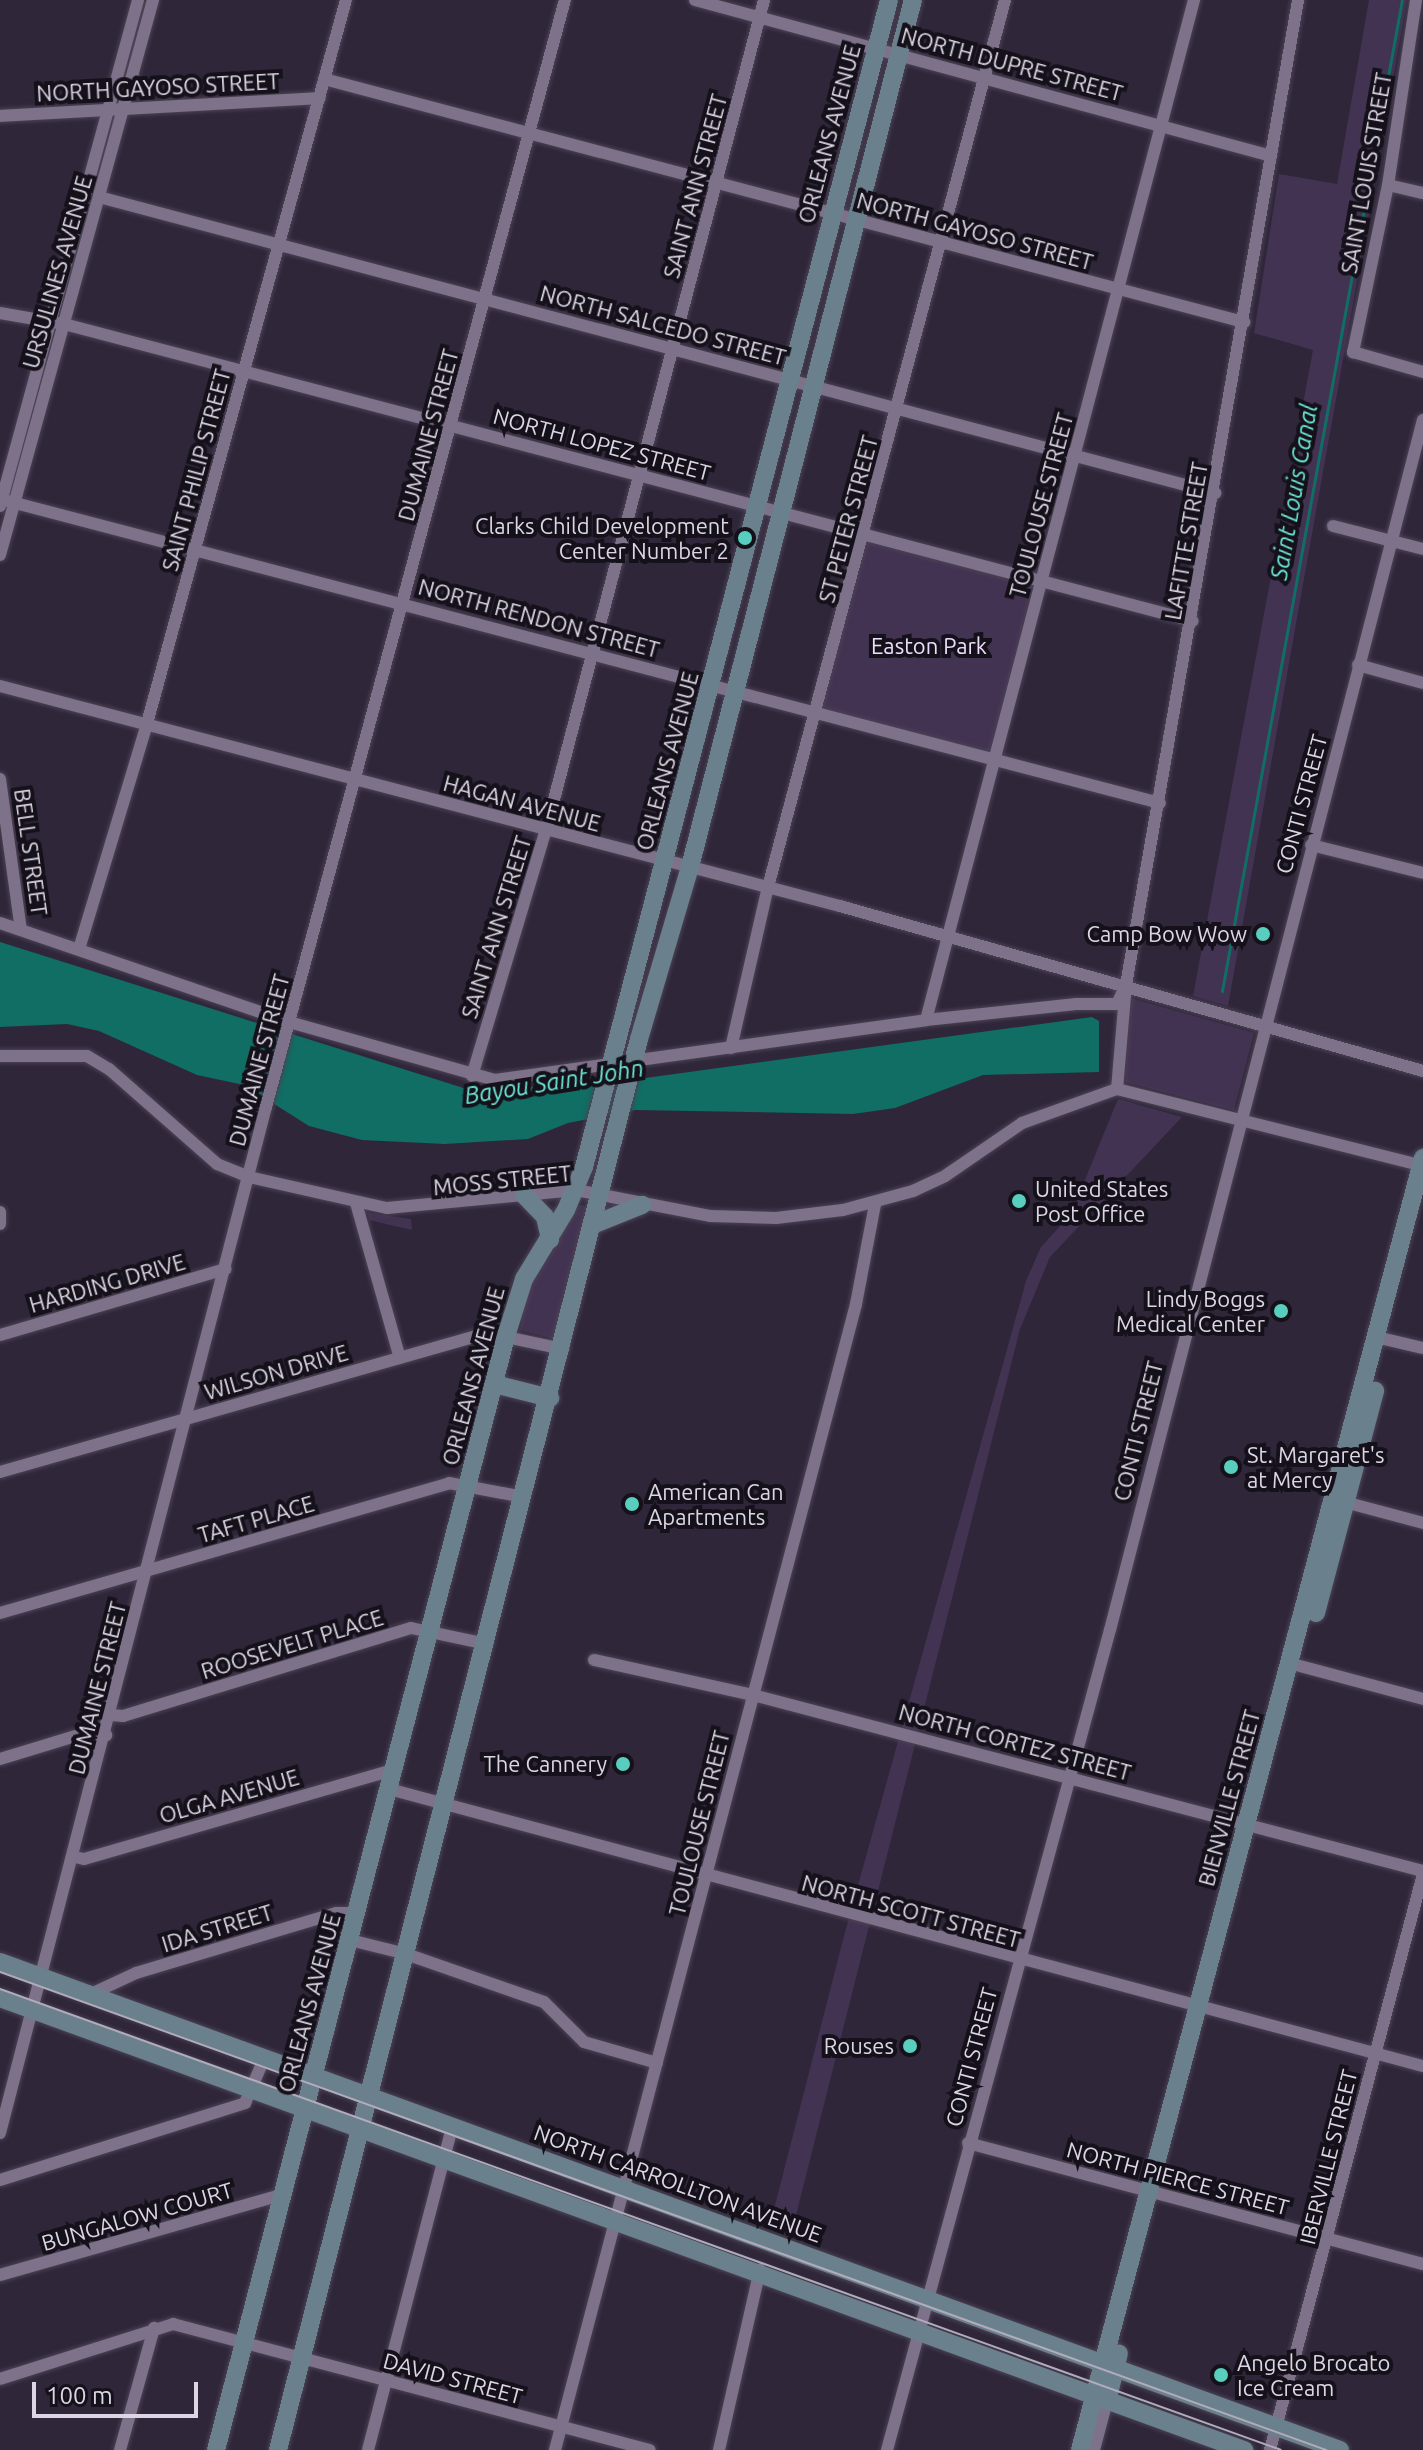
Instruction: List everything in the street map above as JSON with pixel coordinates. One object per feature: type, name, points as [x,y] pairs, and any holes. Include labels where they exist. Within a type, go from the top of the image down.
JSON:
[{"type":"street","name":"URSULINES AVENUE","points":[[0,555],[4,502],[50,320],[138,0]]},
{"type":"street","name":"URSULINES AVENUE","points":[[4,502],[64,324],[153,0]]},
{"type":"street","name":"SAINT PHILIP STREET","points":[[79,949],[146,727],[346,0]]},
{"type":"street","name":"DUMAINE STREET","points":[[0,2133],[75,1857],[266,1107],[565,0]]},
{"type":"street","name":"NORTH DUPRE STREET","points":[[695,0],[1271,156]]},
{"type":"street","name":"SAINT ANN STREET","points":[[472,1076],[546,830],[764,0]]},
{"type":"street","name":"ORLEANS AVENUE","points":[[216,2450],[507,1333],[524,1279],[576,1190],[889,0]]},
{"type":"street","name":"ORLEANS AVENUE","points":[[278,2450],[595,1224],[632,1067],[690,867],[811,386],[913,0]]},
{"type":"street","name":"ST PETER STREET","points":[[731,1048],[768,887],[1005,0]]},
{"type":"street","name":"TOULOUSE STREET","points":[[926,1020],[1194,0]]},
{"type":"street","name":"LAFITTE STREET","points":[[1117,1089],[1126,985],[1193,621],[1298,0]]},
{"type":"street","name":"SAINT LOUIS STREET","points":[[1417,10],[1388,185],[1353,352],[1423,372]]},
{"type":"street","name":"NORTH GAYOSO STREET","points":[[324,79],[1244,322]]},
{"type":"street","name":"NORTH GAYOSO STREET","points":[[0,116],[319,98]]},
{"type":"street","points":[[1388,185],[1423,193]]},
{"type":"street","name":"NORTH SALCEDO STREET","points":[[99,197],[1215,493]]},
{"type":"street","name":"NORTH LOPEZ STREET","points":[[0,313],[50,320],[1193,621]]},
{"type":"street","name":"CONTI STREET","points":[[887,2450],[1066,1776],[1110,1630],[1239,1118],[1358,665],[1395,542],[1423,420]]},
{"type":"street","name":"NORTH RENDON STREET","points":[[4,502],[195,549],[1160,803]]},
{"type":"street","points":[[1333,526],[1423,549]]},
{"type":"street","points":[[1358,665],[1423,683]]},
{"type":"street","name":"HAGAN AVENUE","points":[[0,686],[146,727],[768,887],[1126,985],[1265,1028],[1423,1071]]},
{"type":"street","name":"BELL STREET","points":[[0,779],[21,930]]},
{"type":"street","points":[[1311,845],[1423,873]]},
{"type":"street","points":[[0,923],[79,949],[287,1028],[472,1076],[506,1080],[632,1067],[731,1048],[926,1020],[1117,1004],[1126,985]]},
{"type":"street","name":"MOSS STREET","points":[[0,1056],[87,1056],[109,1069],[205,1155],[249,1177],[356,1203],[435,1207],[576,1190],[642,1205],[758,1218],[875,1204],[945,1176],[1022,1123],[1117,1089]]},
{"type":"street","points":[[1117,1089],[1422,1163]]},
{"type":"street","name":"BIENVILLE STREET","points":[[1094,2450],[1110,2362],[1382,1338],[1422,1163]]},
{"type":"street","points":[[524,1195],[545,1217],[550,1239]]},
{"type":"street","points":[[356,1203],[400,1358]]},
{"type":"street","name":"TOULOUSE STREET","points":[[555,2450],[617,2224],[856,1304],[875,1204]]},
{"type":"street","points":[[595,1224],[642,1205]]},
{"type":"street","name":"BIENVILLE STREET","points":[[1382,1338],[1423,1208]]},
{"type":"street","points":[[0,1212],[0,1224]]},
{"type":"street","name":"HARDING DRIVE","points":[[0,1335],[226,1269]]},
{"type":"street","name":"WILSON DRIVE","points":[[0,1472],[487,1333],[507,1333],[563,1349]]},
{"type":"street","points":[[1382,1338],[1423,1348]]},
{"type":"street","points":[[494,1384],[550,1398]]},
{"type":"street","name":"TAFT PLACE","points":[[0,1613],[449,1483],[469,1484],[524,1497]]},
{"type":"street","points":[[1339,1501],[1423,1523]]},
{"type":"street","name":"ROOSEVELT PLACE","points":[[111,1715],[123,1716],[411,1628],[487,1644]]},
{"type":"street","name":"NORTH CORTEZ STREET","points":[[594,1660],[753,1695],[1423,1873]]},
{"type":"street","points":[[1295,1665],[1423,1699]]},
{"type":"street","points":[[0,1759],[92,1731],[106,1735]]},
{"type":"street","name":"OLGA AVENUE","points":[[75,1857],[84,1859],[395,1769]]},
{"type":"street","name":"NORTH SCOTT STREET","points":[[389,1789],[706,1878],[1423,2066]]},
{"type":"street","name":"IBERVILLE STREET","points":[[1270,2450],[1329,2240],[1374,2053],[1423,1873]]},
{"type":"street","name":"IDA STREET","points":[[91,1994],[136,1973],[336,1913],[357,1913]]},
{"type":"street","points":[[350,1940],[406,1954],[544,2002],[584,2042],[657,2063]]},
{"type":"street","name":"NORTH CARROLLTON AVENUE","points":[[0,1962],[452,2128],[1110,2362],[1340,2450]]},
{"type":"street","points":[[0,1998],[617,2224],[760,2270],[1244,2450]]},
{"type":"street","points":[[0,2180],[245,2103],[264,2059]]},
{"type":"street","points":[[0,2075],[16,2070]]},
{"type":"street","points":[[368,2450],[452,2128]]},
{"type":"street","name":"NORTH PIERCE STREET","points":[[968,2143],[1423,2264]]},
{"type":"street","name":"BUNGALOW COURT","points":[[0,2275],[285,2194]]},
{"type":"street","points":[[719,2450],[760,2270],[770,2242]]},
{"type":"street","name":"DAVID STREET","points":[[154,2328],[173,2324],[650,2450]]},
{"type":"street","points":[[0,2379],[154,2328]]},
{"type":"street","points":[[120,2450],[154,2328]]},
{"type":"street","points":[[1012,2365],[1023,2332]]},
{"type":"street","name":"BIENVILLE STREET","points":[[1080,2450],[1101,2399]]},
{"type":"street","points":[[1198,2435],[1210,2400]]},
{"type":"green space","points":[[1369,0],[1407,0],[1228,1006],[1193,996],[1313,350],[1254,333],[1279,174],[1337,184]]},
{"type":"green space","name":"Easton Park","points":[[865,533],[1041,580],[993,759],[817,712]]},
{"type":"green space","points":[[1130,998],[1254,1033],[1234,1110],[1125,1082]]},
{"type":"green space","points":[[1118,1099],[1182,1117],[1050,1257],[1020,1329],[792,2231],[771,2221],[845,1932],[1026,1281],[1041,1247],[1071,1214]]},
{"type":"green space","points":[[576,1205],[592,1206],[555,1339],[520,1330],[525,1294]]},
{"type":"green space","points":[[368,1213],[411,1219],[412,1230],[369,1220]]},
{"type":"shaded area","points":[[0,942],[473,1091],[638,1079],[1092,1017],[1099,1021],[1099,1072],[983,1075],[895,1108],[853,1114],[635,1110],[568,1123],[528,1139],[445,1144],[362,1140],[309,1126],[244,1085],[197,1075],[99,1031],[67,1024],[0,1027]]},
{"type":"waterway","name":"Saint Louis Canal","points":[[1222,991],[1402,0]]},
{"type":"tram line","points":[[0,1972],[1326,2450]]},
{"type":"tram line","points":[[0,1989],[1281,2450]]},
{"type":"place","name":"Clarks Child Development Center Number 2","points":[[745,538]]},
{"type":"place","name":"Camp Bow Wow","points":[[1263,934]]},
{"type":"place","name":"United States Post Office","points":[[1019,1201]]},
{"type":"place","name":"Lindy Boggs Medical Center","points":[[1281,1311]]},
{"type":"place","name":"St. Margaret's at Mercy","points":[[1231,1467]]},
{"type":"place","name":"American Can Apartments","points":[[632,1504]]},
{"type":"place","name":"The Cannery","points":[[623,1764]]},
{"type":"place","name":"Rouses","points":[[910,2046]]},
{"type":"place","name":"Angelo Brocato Ice Cream","points":[[1221,2375]]},
{"type":"water label","name":"Bayou Saint John","points":[[554,1082]]}]
